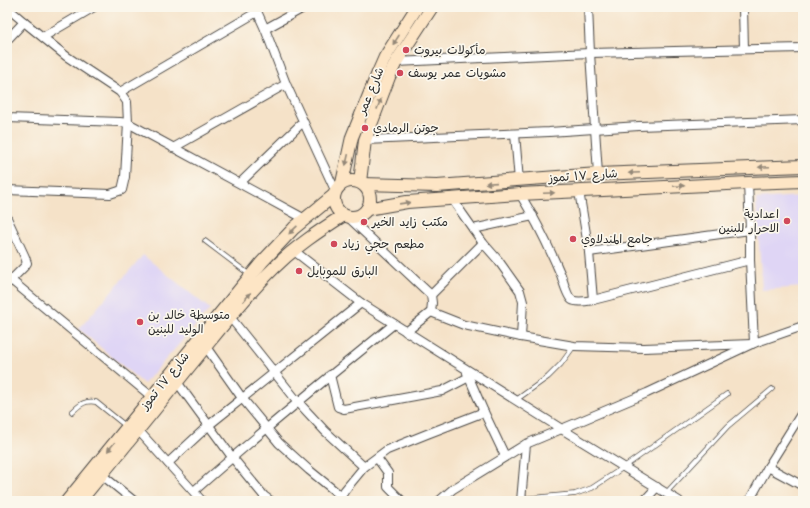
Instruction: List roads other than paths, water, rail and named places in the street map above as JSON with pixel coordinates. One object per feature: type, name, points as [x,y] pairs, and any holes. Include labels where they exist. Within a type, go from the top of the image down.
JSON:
[{"type":"main road","name":"شارع عمر","points":[[337,190],[352,137],[378,73],[385,57],[417,7]]},
{"type":"main road","name":"شارع عمر","points":[[362,183],[365,140],[389,77],[396,62],[432,7]]},
{"type":"main road","name":"شارع ١٧ تموز","points":[[362,183],[437,186],[598,174],[803,166]]},
{"type":"main road","points":[[348,180],[354,180],[362,183],[367,188],[370,198],[367,209],[358,216],[353,217],[346,216],[337,210],[333,200],[337,190],[348,180]]},
{"type":"main road","name":"شارع ١٧ تموز","points":[[367,209],[407,202],[520,194],[803,181]]},
{"type":"main road","name":"شارع ١٧ تموز","points":[[80,501],[102,475],[152,397],[250,275],[274,248],[337,190]]},
{"type":"main road","name":"شارع ١٧ تموز","points":[[67,501],[177,382],[260,282],[293,250],[320,231],[346,216]]},
{"type":"street","points":[[7,190],[110,194],[122,190],[125,178],[128,123],[127,102],[120,92],[66,56],[8,7]]},
{"type":"street","points":[[43,37],[94,7]]},
{"type":"street","points":[[265,30],[305,7]]},
{"type":"street","points":[[588,7],[594,129],[598,174]]},
{"type":"street","points":[[744,7],[744,49]]},
{"type":"street","points":[[120,92],[256,9],[303,122],[337,190]]},
{"type":"street","points":[[7,40],[24,22]]},
{"type":"street","points":[[396,62],[590,53],[803,48]]},
{"type":"street","points":[[174,148],[286,84]]},
{"type":"street","points":[[7,118],[128,123],[305,218]]},
{"type":"street","points":[[365,140],[515,134],[639,126],[803,120]]},
{"type":"street","points":[[240,183],[303,122]]},
{"type":"street","points":[[515,134],[518,180]]},
{"type":"street","points":[[748,183],[753,344]]},
{"type":"street","points":[[579,191],[589,252],[593,300]]},
{"type":"street","points":[[520,194],[545,239],[569,297],[572,300],[593,300],[750,260]]},
{"type":"street","points":[[452,199],[483,243],[498,260],[520,291],[523,302],[521,337]]},
{"type":"street","points":[[346,216],[431,295],[431,312],[406,332]]},
{"type":"street","points":[[473,229],[533,216]]},
{"type":"street","points":[[7,218],[27,263],[9,282],[152,397]]},
{"type":"street","points":[[589,252],[750,230]]},
{"type":"street","points":[[431,295],[483,243]]},
{"type":"street","points":[[293,250],[361,303],[678,501]]},
{"type":"street","points":[[168,463],[209,425],[361,303]]},
{"type":"street","points":[[431,312],[464,325],[574,346],[644,348],[753,344]]},
{"type":"street","points":[[230,317],[298,402],[325,431],[364,467]]},
{"type":"street","points":[[194,491],[266,428],[394,324]]},
{"type":"street","points":[[439,501],[453,488],[526,444],[560,428],[646,393],[753,344],[803,326]]},
{"type":"street","points":[[206,347],[242,398],[279,443],[339,498],[364,467],[387,450],[484,412]]},
{"type":"street","points":[[464,368],[505,456]]},
{"type":"street","points":[[330,375],[338,407],[344,409],[442,391],[469,378]]},
{"type":"street","points":[[177,382],[232,457],[264,496],[271,501]]},
{"type":"street","points":[[749,501],[803,411]]},
{"type":"street","points":[[133,428],[168,463],[202,501]]},
{"type":"street","points":[[521,500],[526,444]]},
{"type":"street","points":[[377,458],[388,473],[388,486],[402,501]]},
{"type":"street","points":[[768,468],[803,486]]},
{"type":"street","points":[[102,475],[134,501]]},
{"type":"street","points":[[644,501],[657,487]]},
{"type":"lane","points":[[205,241],[250,275]]},
{"type":"lane","points":[[516,400],[548,377],[561,364],[574,346]]},
{"type":"lane","points":[[666,493],[728,426],[772,389]]},
{"type":"lane","points":[[521,500],[565,495],[582,492],[592,488],[727,394]]},
{"type":"lane","points":[[72,412],[84,403],[90,401],[96,402],[133,428]]},
{"type":"place","name":"مأكولات بيروت","points":[[406,50]]},
{"type":"place","name":"مشويات عمر يوسف","points":[[400,73]]},
{"type":"place","name":"جوتن الرمادي","points":[[365,128]]},
{"type":"place","name":"اعدادية الاحرار للبنين","points":[[787,221]]},
{"type":"place","name":"مكتب زايد الخير","points":[[364,222]]},
{"type":"place","name":"جامع المندلاوي","points":[[573,239]]},
{"type":"place","name":"مطعم حجي زياد","points":[[334,244]]},
{"type":"place","name":"البارق للموبايل","points":[[299,271]]},
{"type":"place","name":"متوسطة خالد بن الوليد للبنين","points":[[140,322]]}]
